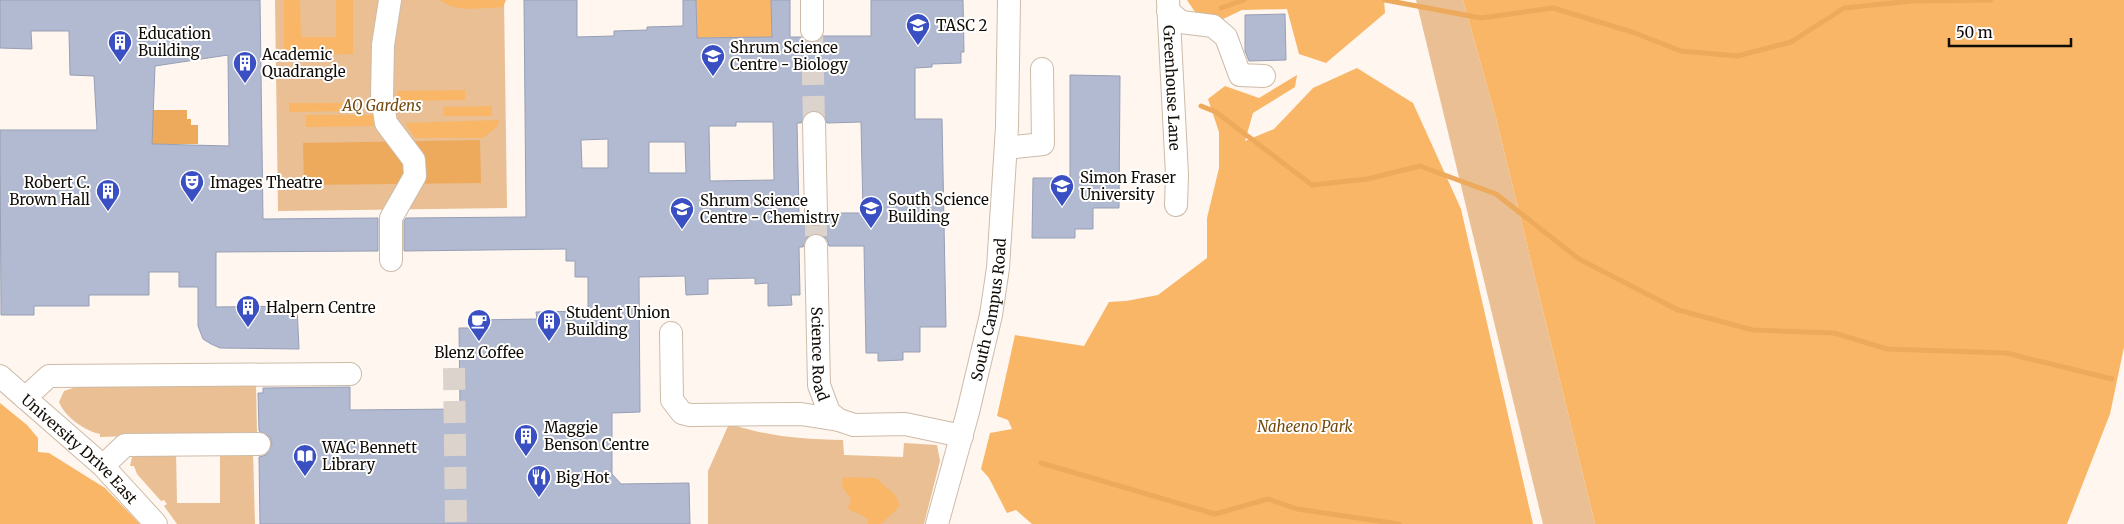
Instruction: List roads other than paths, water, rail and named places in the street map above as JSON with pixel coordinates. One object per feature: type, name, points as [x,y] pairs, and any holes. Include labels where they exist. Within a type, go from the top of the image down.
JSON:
[{"type":"street","points":[[390,0],[383,45],[382,97],[386,123],[414,160],[415,176],[391,218],[391,260]]},
{"type":"street","points":[[812,0],[812,30]]},
{"type":"street","name":"South Campus Road","points":[[937,524],[962,436],[992,306],[998,268],[1006,148],[1009,0]]},
{"type":"street","points":[[1168,5],[1181,22],[1213,26],[1226,36],[1240,75],[1264,76]]},
{"type":"street","name":"Greenhouse Lane","points":[[1168,5],[1177,175],[1176,205]]},
{"type":"street","points":[[1006,148],[1043,144],[1042,69]]},
{"type":"street","points":[[814,123],[816,214]]},
{"type":"street","name":"Science Road","points":[[816,246],[819,385],[822,399],[829,412],[839,420],[854,425],[905,424],[962,436]]},
{"type":"street","points":[[672,333],[672,400],[682,413],[690,415],[800,414],[839,420]]},
{"type":"street","points":[[25,398],[49,376],[350,374]]},
{"type":"street","name":"University Drive East","points":[[0,376],[103,466],[156,524]]},
{"type":"street","points":[[103,466],[117,450],[125,445],[259,444]]},
{"type":"waterway","points":[[1221,8],[1244,0]]},
{"type":"waterway","points":[[1385,0],[1481,18],[1553,8],[1632,32],[1681,51],[1737,56],[1791,42],[1844,8],[1912,1],[1991,0]]},
{"type":"waterway","points":[[1201,106],[1216,112],[1312,185],[1367,179],[1420,166],[1496,194],[1579,259],[1678,310],[1753,330],[1834,333],[1887,349],[2006,353],[2112,379]]},
{"type":"waterway","points":[[1041,463],[1215,514],[1268,499],[1297,509],[1399,524]]},
{"type":"tunnel","points":[[812,30],[814,123]]},
{"type":"tunnel","points":[[816,214],[816,246]]},
{"type":"tunnel","points":[[454,368],[456,524]]},
{"type":"place","name":"TASC 2","points":[[918,46]]},
{"type":"place","name":"Education Building","points":[[120,63]]},
{"type":"place","name":"Shrum Science Centre - Biology","points":[[713,77]]},
{"type":"place","name":"Academic Quadrangle","points":[[245,84]]},
{"type":"place","name":"Images Theatre","points":[[192,203]]},
{"type":"place","name":"Simon Fraser University","points":[[1062,207]]},
{"type":"place","name":"Robert C. Brown Hall","points":[[108,212]]},
{"type":"place","name":"South Science Building","points":[[871,229]]},
{"type":"place","name":"Shrum Science Centre - Chemistry","points":[[682,230]]},
{"type":"place","name":"Halpern Centre","points":[[248,328]]},
{"type":"place","name":"Blenz Coffee","points":[[479,342]]},
{"type":"place","name":"Student Union Building","points":[[549,342]]},
{"type":"place","name":"Maggie Benson Centre","points":[[526,457]]},
{"type":"place","name":"WAC Bennett Library","points":[[305,477]]},
{"type":"place","name":"Big Hot","points":[[539,498]]},
{"type":"park label","name":"AQ Gardens","points":[[382,105]]},
{"type":"park label","name":"Naheeno Park","points":[[1305,426]]}]
